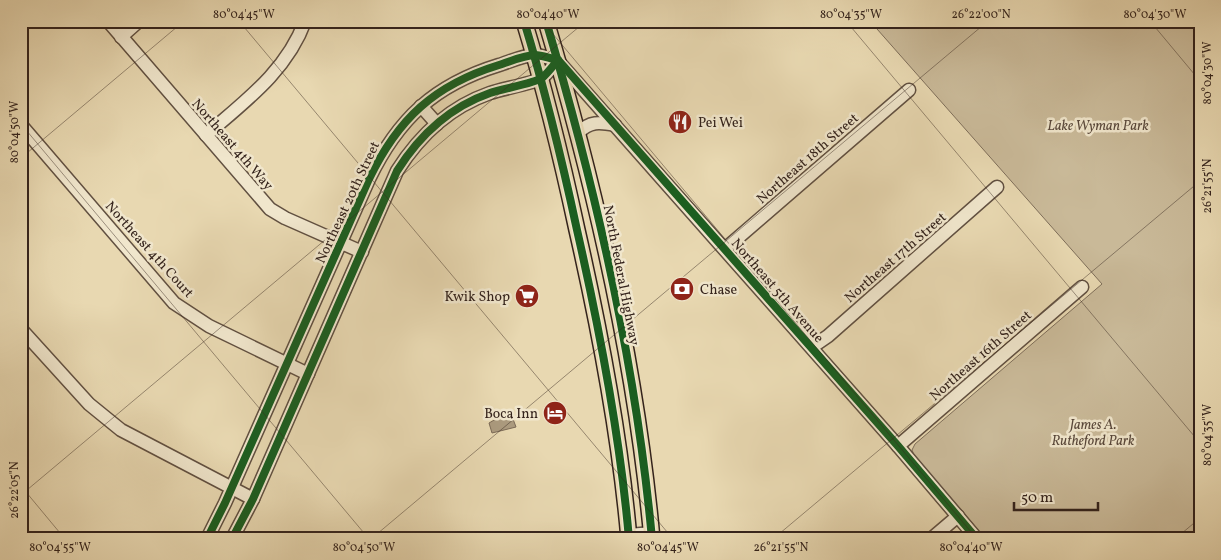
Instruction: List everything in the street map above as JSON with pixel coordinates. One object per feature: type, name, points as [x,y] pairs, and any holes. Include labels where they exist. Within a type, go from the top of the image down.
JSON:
[{"type":"main road","points":[[524,21],[554,125],[591,289],[608,383],[629,537]]},
{"type":"main road","name":"North Federal Highway","points":[[546,21],[578,133],[612,286],[636,412],[652,536]]},
{"type":"main road","points":[[591,289],[612,286]]},
{"type":"main road","points":[[608,383],[625,406],[636,412]]},
{"type":"street","name":"Northeast 4th Way","points":[[108,21],[270,208],[285,218],[362,252]]},
{"type":"street","points":[[121,37],[139,21]]},
{"type":"street","points":[[206,135],[266,82],[293,46],[304,21]]},
{"type":"street","name":"Northeast 20th Street","points":[[207,539],[384,150],[401,126],[421,106],[450,85],[467,76],[535,55],[558,60]]},
{"type":"street","points":[[232,539],[253,499],[397,172],[415,146],[437,124],[457,108],[475,99],[541,79],[558,60]]},
{"type":"street","name":"Northeast 5th Avenue","points":[[558,60],[898,446],[977,539]]},
{"type":"street","name":"Northeast 18th Street","points":[[725,249],[909,90]]},
{"type":"street","points":[[421,106],[437,124]]},
{"type":"street","points":[[578,133],[591,123],[600,122],[615,125]]},
{"type":"street","name":"Northeast 4th Court","points":[[21,125],[174,303],[209,326],[308,374]]},
{"type":"street","name":"Northeast 17th Street","points":[[812,348],[828,336],[996,187]]},
{"type":"street","name":"Northeast 16th Street","points":[[898,446],[1082,287]]},
{"type":"street","points":[[21,329],[88,404],[121,430],[253,499]]},
{"type":"street","points":[[931,539],[958,516]]},
{"type":"street","points":[[21,534],[25,539]]},
{"type":"street","points":[[629,537],[652,536]]},
{"type":"green space","points":[[886,21],[1192,21],[1200,26],[1200,539],[986,539],[914,455],[912,450],[915,444],[1102,284],[877,29]]},
{"type":"shaded area","points":[[510,411],[516,427],[492,433],[489,423]]},
{"type":"cycle path","points":[[524,21],[559,151],[594,306],[615,422],[629,539]]},
{"type":"cycle path","points":[[546,21],[581,148],[612,277],[636,408],[652,539]]},
{"type":"cycle path","points":[[207,539],[225,503],[369,179],[392,139],[420,107],[455,83],[476,73],[531,55],[558,60]]},
{"type":"cycle path","points":[[558,60],[898,446],[977,539]]},
{"type":"cycle path","points":[[232,539],[253,499],[397,171],[415,146],[437,124],[462,106],[490,93],[538,80],[558,60]]},
{"type":"place","name":"Pei Wei","points":[[680,122]]},
{"type":"place","name":"Chase","points":[[682,289]]},
{"type":"place","name":"Kwik Shop","points":[[527,296]]},
{"type":"place","name":"Boca Inn","points":[[555,413]]},
{"type":"park label","name":"Lake Wyman Park","points":[[1098,125]]},
{"type":"park label","name":"James A. Rutheford Park","points":[[1093,432]]}]
